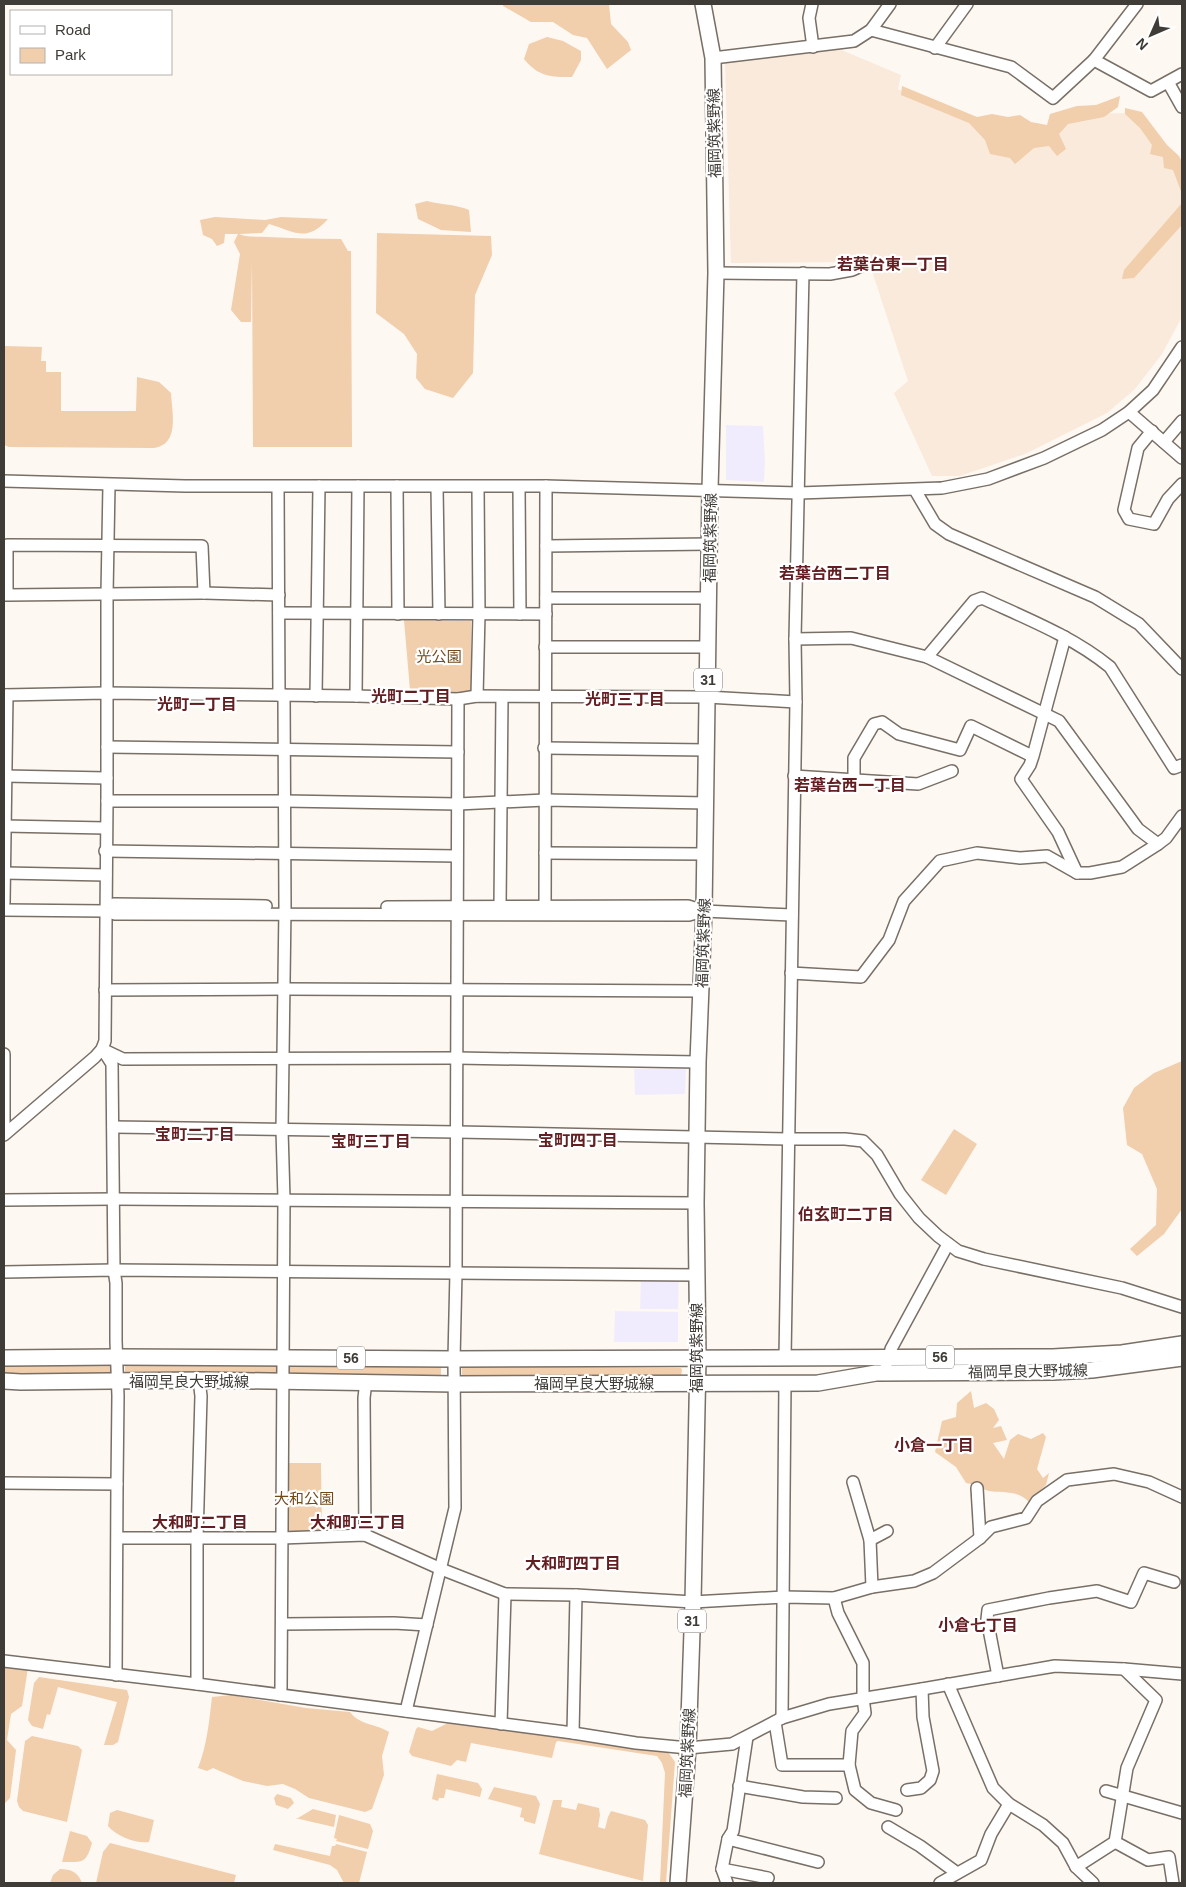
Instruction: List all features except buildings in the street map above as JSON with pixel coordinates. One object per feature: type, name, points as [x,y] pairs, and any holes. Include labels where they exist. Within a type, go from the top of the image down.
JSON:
[{"type":"main road","name":"福岡筑紫野線","points":[[678,1883],[688,1748],[693,1602],[696,1382],[698,1358],[696,1203],[698,1062],[704,911],[710,489],[716,273],[713,58],[703,4]]},
{"type":"main road","name":"福岡早良大野城線","points":[[4,1358],[889,1359],[1053,1357],[1122,1353],[1182,1344]]},
{"type":"main road","name":"福岡早良大野城線","points":[[4,1381],[366,1381],[454,1384],[818,1383],[876,1373],[1053,1372],[1092,1370],[1182,1358]]},
{"type":"street","points":[[812,4],[809,18],[813,47]]},
{"type":"street","points":[[713,58],[854,41],[871,30],[890,4]]},
{"type":"street","points":[[935,48],[967,4]]},
{"type":"street","points":[[871,30],[1011,67],[1053,98],[1094,60],[1137,4]]},
{"type":"street","points":[[1094,60],[1151,91],[1182,74]]},
{"type":"street","points":[[1168,82],[1182,107]]},
{"type":"street","points":[[716,273],[830,274],[852,270],[861,266]]},
{"type":"street","points":[[785,1358],[796,702],[795,638],[803,273]]},
{"type":"street","points":[[4,481],[278,487],[546,486],[710,489],[799,493],[942,488],[988,478],[1044,458],[1102,430],[1129,412],[1153,390],[1182,347]]},
{"type":"street","points":[[1129,412],[1182,458]]},
{"type":"street","points":[[1164,442],[1182,421]]},
{"type":"street","points":[[1152,431],[1138,448],[1124,510],[1129,519],[1154,524],[1168,500],[1182,484]]},
{"type":"street","points":[[4,1134],[95,1058],[105,1041],[107,545],[109,484]]},
{"type":"street","points":[[316,696],[319,486]]},
{"type":"street","points":[[356,696],[358,486]]},
{"type":"street","points":[[397,486],[398,614]]},
{"type":"street","points":[[437,486],[439,614]]},
{"type":"street","points":[[478,486],[480,614],[478,696]]},
{"type":"street","points":[[545,910],[546,486]]},
{"type":"street","points":[[278,487],[281,695],[285,748],[282,1130],[284,1200],[282,1624],[280,1695]]},
{"type":"street","points":[[519,487],[520,614]]},
{"type":"street","points":[[915,490],[935,524],[949,534],[1095,597],[1139,624],[1182,670]]},
{"type":"street","points":[[546,546],[710,544]]},
{"type":"street","points":[[204,592],[202,546],[7,545],[5,595],[204,592],[279,595]]},
{"type":"street","points":[[546,598],[709,598]]},
{"type":"street","points":[[927,658],[974,600],[982,598],[1065,637],[1110,666],[1174,768],[1182,764]]},
{"type":"street","points":[[279,613],[546,614]]},
{"type":"street","points":[[1065,637],[1030,766],[1021,779],[1058,832],[1077,872]]},
{"type":"street","points":[[795,638],[851,638],[927,658],[1059,721],[1138,828],[1158,844]]},
{"type":"street","points":[[545,647],[709,647]]},
{"type":"street","points":[[4,903],[5,695],[106,693],[458,699],[478,696],[544,698],[707,697],[796,702]]},
{"type":"street","points":[[500,907],[502,697]]},
{"type":"street","points":[[406,1711],[455,1508],[454,1359],[457,1132],[458,699]]},
{"type":"street","points":[[854,780],[854,758],[874,724],[882,722],[899,734],[960,750],[971,726],[1032,756]]},
{"type":"street","points":[[106,747],[285,748],[458,752]]},
{"type":"street","points":[[544,748],[707,750]]},
{"type":"street","points":[[794,776],[918,784],[952,771]]},
{"type":"street","points":[[4,776],[107,778]]},
{"type":"street","points":[[107,801],[285,801],[458,804],[545,800],[706,803]]},
{"type":"street","points":[[791,973],[861,977],[889,940],[904,901],[940,861],[977,853],[1020,858],[1047,856],[1077,872],[1090,873],[1122,867],[1166,838],[1182,816]]},
{"type":"street","points":[[4,826],[106,828]]},
{"type":"street","points":[[106,851],[457,856]]},
{"type":"street","points":[[545,853],[705,854]]},
{"type":"street","points":[[4,873],[106,875]]},
{"type":"street","points":[[4,910],[105,911],[114,904],[285,910],[457,911],[688,906],[704,911],[792,915]]},
{"type":"street","points":[[457,911],[500,907],[545,910]]},
{"type":"street","points":[[105,990],[701,991]]},
{"type":"street","points":[[102,1049],[123,1059],[457,1058],[698,1062]]},
{"type":"street","points":[[102,1049],[112,1064],[114,1270],[116,1282],[118,1381],[116,1676]]},
{"type":"street","points":[[4,1054],[4,1134]]},
{"type":"street","points":[[113,1127],[845,1139],[862,1141],[877,1155],[900,1194],[919,1218],[958,1251],[984,1260],[1122,1288],[1182,1307]]},
{"type":"street","points":[[4,1200],[114,1198],[696,1203]]},
{"type":"street","points":[[876,1373],[889,1359],[891,1349],[948,1244]]},
{"type":"street","points":[[4,1272],[114,1270],[696,1274]]},
{"type":"street","points":[[889,1359],[896,1367],[908,1372]]},
{"type":"street","points":[[197,1684],[197,1538],[201,1396],[199,1380]]},
{"type":"street","points":[[365,1535],[364,1398],[366,1381]]},
{"type":"street","points":[[785,1383],[784,1597],[778,1720],[782,1765],[849,1765]]},
{"type":"street","points":[[118,1538],[282,1538],[365,1535],[441,1569],[505,1594],[576,1595],[693,1602],[784,1597],[834,1598],[872,1587],[914,1581],[933,1573],[980,1538],[991,1527],[1026,1518],[1037,1501],[1067,1480],[1114,1474],[1149,1482],[1182,1497]]},
{"type":"street","points":[[853,1482],[870,1540],[872,1587]]},
{"type":"street","points":[[4,1483],[117,1484]]},
{"type":"street","points":[[977,1488],[980,1538]]},
{"type":"street","points":[[870,1540],[887,1531]]},
{"type":"street","points":[[998,1676],[987,1619],[988,1610],[1097,1591],[1131,1602],[1144,1573],[1174,1582]]},
{"type":"street","points":[[501,1724],[505,1594]]},
{"type":"street","points":[[573,1733],[576,1595]]},
{"type":"street","points":[[834,1598],[838,1613],[863,1663],[865,1713],[852,1731],[849,1765],[855,1790],[871,1803],[896,1810]]},
{"type":"street","points":[[282,1624],[394,1623],[427,1625]]},
{"type":"street","points":[[4,1661],[406,1711],[636,1743],[688,1748],[732,1744],[778,1720],[829,1704],[922,1690],[1056,1666],[1182,1674]]},
{"type":"street","points":[[1076,1868],[1115,1842],[1127,1768],[1156,1700],[1124,1669]]},
{"type":"street","points":[[948,1684],[993,1788],[1009,1804],[1043,1825],[1063,1843],[1076,1868],[1092,1883]]},
{"type":"street","points":[[907,1790],[921,1788],[930,1780],[933,1771],[924,1716],[922,1690]]},
{"type":"street","points":[[727,1883],[722,1869],[728,1839],[733,1832],[747,1737]]},
{"type":"street","points":[[739,1786],[803,1797],[836,1798]]},
{"type":"street","points":[[1106,1792],[1182,1813]]},
{"type":"street","points":[[940,1883],[981,1860],[991,1834],[1009,1804]]},
{"type":"street","points":[[888,1828],[920,1846],[957,1873]]},
{"type":"street","points":[[728,1839],[818,1862]]},
{"type":"street","points":[[1115,1842],[1148,1860],[1169,1857],[1173,1883]]},
{"type":"street","points":[[722,1869],[768,1878]]},
{"type":"shaded area","points":[[839,49],[901,75],[898,89],[977,123],[1052,129],[1069,114],[1134,113],[1182,173],[1182,317],[1162,354],[1135,389],[1107,413],[1025,454],[960,476],[932,476],[894,393],[908,381],[869,262],[731,263],[725,63]]},
{"type":"shaded area","points":[[726,425],[763,426],[764,482],[726,480]]},
{"type":"shaded area","points":[[634,1069],[686,1069],[685,1094],[635,1095]]},
{"type":"shaded area","points":[[641,1278],[679,1278],[678,1309],[640,1309]]},
{"type":"shaded area","points":[[615,1311],[678,1312],[678,1342],[614,1342]]},
{"type":"green space","points":[[503,4],[609,4],[611,24],[628,42],[631,50],[607,69],[587,38],[573,35],[553,22],[531,22],[503,6]]},
{"type":"green space","points":[[547,37],[563,41],[581,51],[581,60],[572,77],[545,75],[529,65],[524,59],[529,44]]},
{"type":"green space","points":[[902,86],[977,117],[992,114],[1008,117],[1020,115],[1031,122],[1047,125],[1050,114],[1077,106],[1096,105],[1120,96],[1118,107],[1104,117],[1068,124],[1059,134],[1066,149],[1057,156],[1049,146],[1034,148],[1015,164],[1010,158],[990,154],[985,140],[969,123],[901,95]]},
{"type":"green space","points":[[1125,108],[1142,112],[1167,145],[1179,156],[1182,162],[1182,194],[1173,170],[1164,168],[1163,157],[1150,154],[1152,145],[1140,128],[1125,114]]},
{"type":"green space","points":[[427,201],[469,210],[471,232],[441,230],[418,219],[415,204]]},
{"type":"green space","points":[[1182,203],[1182,227],[1134,278],[1122,279],[1124,270]]},
{"type":"green space","points":[[215,217],[265,220],[281,217],[328,219],[313,231],[307,233],[300,234],[269,224],[262,233],[239,234],[252,237],[341,239],[348,251],[351,251],[352,447],[253,447],[252,260],[251,322],[241,322],[231,310],[240,254],[234,242],[238,234],[225,234],[224,243],[217,246],[212,239],[203,235],[200,220]]},
{"type":"green space","points":[[377,233],[491,236],[492,255],[475,295],[473,373],[453,398],[425,389],[416,378],[417,354],[404,334],[376,313]]},
{"type":"green space","points":[[4,346],[42,347],[41,361],[46,361],[46,372],[61,372],[61,411],[136,411],[137,377],[159,382],[171,393],[173,426],[168,441],[154,448],[9,447],[4,445]]},
{"type":"green space","name":"光公園","points":[[404,620],[471,621],[471,691],[459,693],[410,690]]},
{"type":"green space","points":[[1182,1061],[1182,1209],[1164,1234],[1137,1256],[1130,1249],[1156,1225],[1157,1189],[1142,1154],[1127,1145],[1123,1108],[1134,1088],[1154,1073]]},
{"type":"green space","points":[[954,1129],[977,1144],[946,1195],[921,1180]]},
{"type":"green space","points":[[115,1364],[115,1373],[23,1375],[4,1373],[4,1366]]},
{"type":"green space","points":[[125,1364],[278,1366],[277,1375],[125,1373]]},
{"type":"green space","points":[[288,1365],[441,1367],[441,1375],[288,1375]]},
{"type":"green space","points":[[462,1366],[681,1368],[682,1370],[681,1377],[462,1376]]},
{"type":"green space","points":[[971,1391],[974,1408],[986,1403],[994,1409],[999,1420],[993,1428],[1001,1426],[1007,1440],[993,1443],[1004,1459],[1010,1440],[1018,1434],[1031,1439],[1043,1433],[1046,1437],[1037,1469],[1043,1478],[1049,1473],[1046,1485],[1029,1502],[1015,1494],[989,1491],[966,1483],[956,1467],[935,1452],[942,1421],[956,1417],[957,1403]]},
{"type":"green space","name":"大和公園","points":[[287,1463],[321,1463],[322,1533],[286,1533]]},
{"type":"green space","points":[[4,1666],[28,1668],[22,1706],[11,1714],[7,1740],[16,1750],[10,1798],[4,1804]]},
{"type":"green space","points":[[39,1677],[127,1690],[129,1697],[118,1742],[113,1745],[104,1745],[117,1702],[58,1687],[50,1715],[47,1714],[43,1729],[32,1726],[28,1720],[34,1683]]},
{"type":"green space","points":[[231,1695],[306,1708],[350,1712],[363,1722],[389,1732],[382,1756],[384,1775],[372,1809],[365,1812],[309,1798],[283,1784],[267,1786],[243,1781],[213,1768],[207,1771],[198,1768],[206,1742],[212,1697]]},
{"type":"green space","points":[[450,1722],[668,1752],[675,1762],[666,1883],[660,1883],[665,1773],[662,1763],[657,1756],[558,1741],[556,1742],[552,1758],[471,1743],[466,1762],[457,1760],[451,1766],[412,1756],[409,1752],[418,1727],[432,1731]]},
{"type":"green space","points":[[32,1736],[78,1746],[82,1750],[67,1822],[23,1811],[19,1807],[17,1801],[25,1741]]},
{"type":"green space","points":[[437,1774],[478,1783],[482,1789],[480,1797],[446,1789],[444,1798],[439,1798],[438,1801],[432,1799]]},
{"type":"green space","points":[[494,1787],[536,1796],[540,1804],[535,1824],[524,1821],[524,1818],[520,1817],[522,1808],[488,1799]]},
{"type":"green space","points":[[277,1794],[291,1798],[294,1803],[288,1809],[276,1805],[274,1798]]},
{"type":"green space","points":[[553,1800],[562,1800],[561,1807],[576,1810],[578,1803],[599,1808],[598,1827],[605,1829],[611,1811],[645,1820],[648,1825],[643,1881],[539,1854]]},
{"type":"green space","points":[[313,1809],[336,1815],[334,1827],[295,1818]]},
{"type":"green space","points":[[117,1810],[154,1820],[149,1842],[132,1840],[121,1836],[108,1826],[110,1813]]},
{"type":"green space","points":[[339,1815],[370,1824],[373,1831],[368,1849],[336,1841],[337,1839],[334,1838]]},
{"type":"green space","points":[[70,1831],[87,1836],[92,1843],[88,1855],[79,1862],[62,1862]]},
{"type":"green space","points":[[110,1843],[236,1875],[234,1883],[96,1883],[103,1852]]},
{"type":"green space","points":[[275,1844],[330,1856],[332,1846],[336,1844],[367,1852],[359,1883],[344,1883],[337,1870],[330,1865],[273,1850]]},
{"type":"green space","points":[[60,1869],[74,1872],[82,1883],[50,1883],[53,1875]]},
{"type":"district","name":"若葉台東一丁目","points":[[893,264]]},
{"type":"district","name":"若葉台西二丁目","points":[[835,573]]},
{"type":"district","name":"光町二丁目","points":[[411,696]]},
{"type":"district","name":"光町三丁目","points":[[625,699]]},
{"type":"district","name":"光町一丁目","points":[[197,704]]},
{"type":"district","name":"若葉台西一丁目","points":[[850,785]]},
{"type":"district","name":"宝町二丁目","points":[[195,1134]]},
{"type":"district","name":"宝町四丁目","points":[[578,1140]]},
{"type":"district","name":"宝町三丁目","points":[[371,1141]]},
{"type":"district","name":"伯玄町二丁目","points":[[846,1214]]},
{"type":"district","name":"小倉一丁目","points":[[934,1445]]},
{"type":"district","name":"大和町二丁目","points":[[200,1522]]},
{"type":"district","name":"大和町三丁目","points":[[358,1522]]},
{"type":"district","name":"大和町四丁目","points":[[573,1563]]},
{"type":"district","name":"小倉七丁目","points":[[978,1625]]}]
